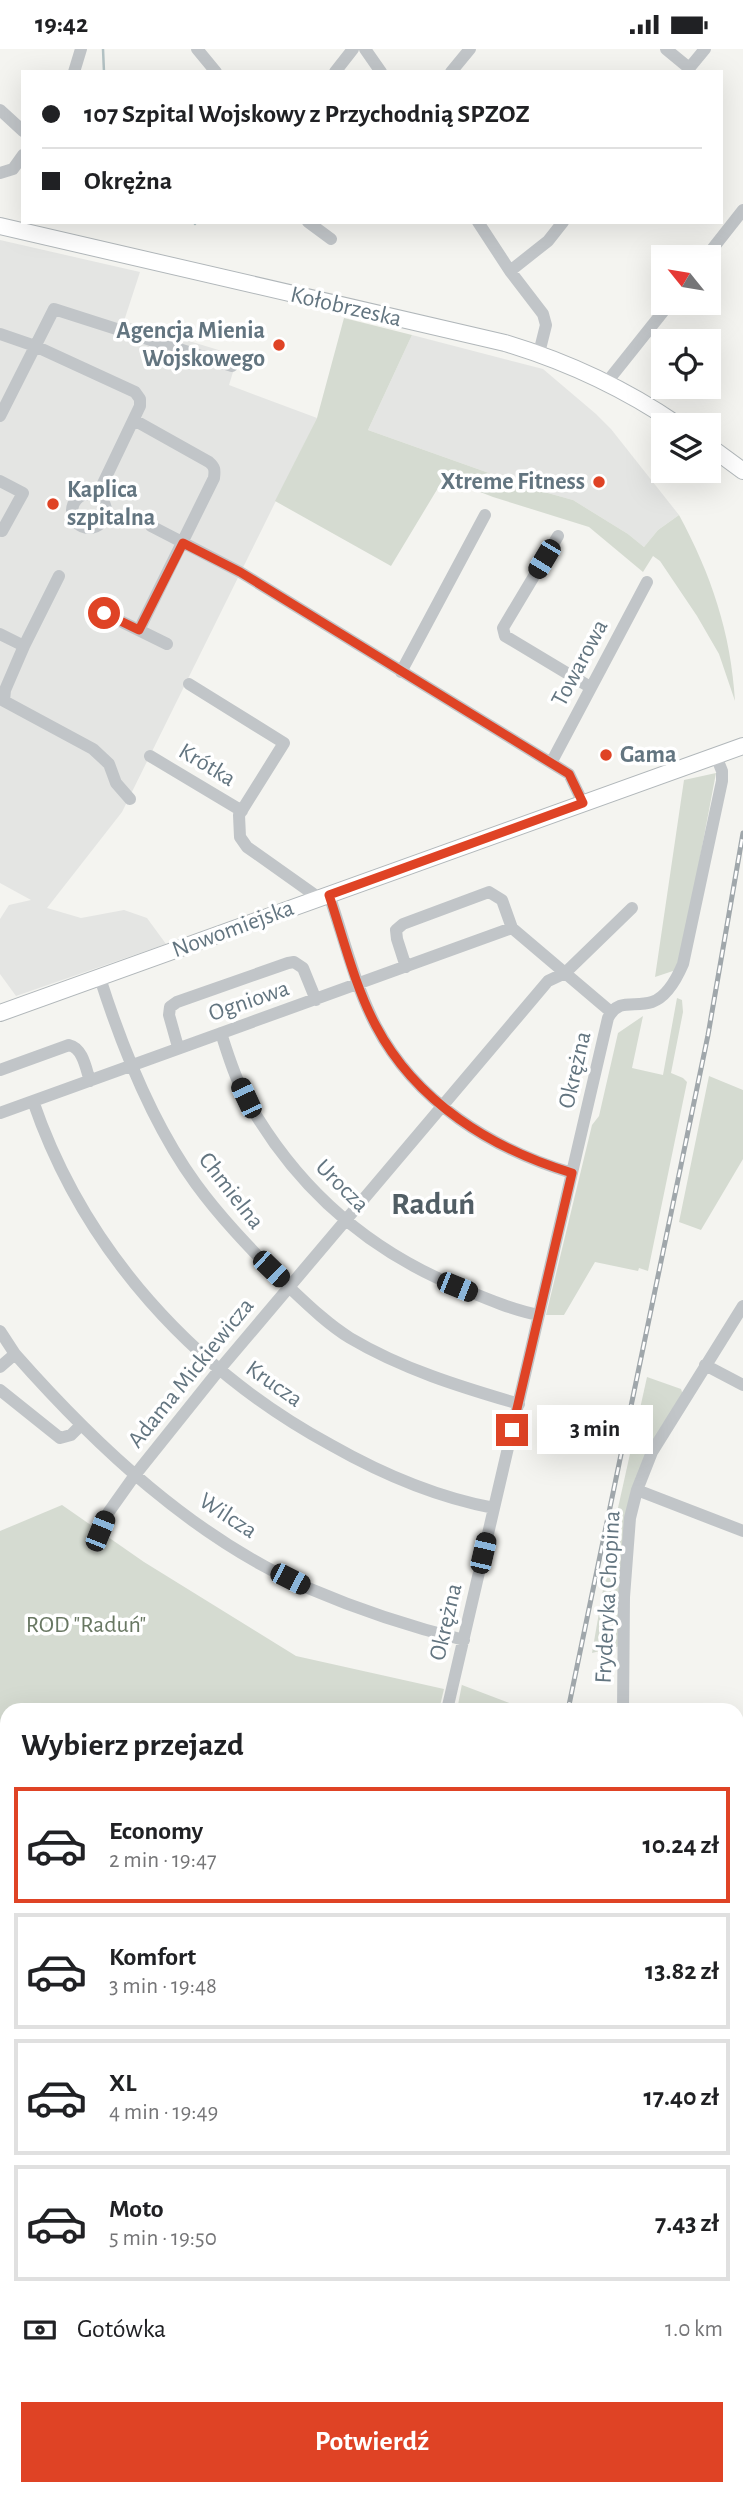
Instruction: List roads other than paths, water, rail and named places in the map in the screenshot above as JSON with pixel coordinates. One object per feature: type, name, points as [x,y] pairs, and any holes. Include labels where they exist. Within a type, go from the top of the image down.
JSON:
[{"type":"street","points":[[75,70],[81,49]]},
{"type":"street","points":[[197,49],[214,70]]},
{"type":"street","points":[[337,70],[353,49]]},
{"type":"street","points":[[365,49],[380,70]]},
{"type":"street","points":[[453,70],[470,49]]},
{"type":"street","points":[[666,49],[688,70],[705,49]]},
{"type":"street","points":[[0,110],[21,129]]},
{"type":"street","points":[[0,173],[13,169],[21,158]]},
{"type":"street","points":[[715,245],[743,210]]},
{"type":"street","points":[[311,224],[331,239]]},
{"type":"street","points":[[479,224],[543,314],[546,325],[539,353]]},
{"type":"street","points":[[510,271],[548,241],[561,224]]},
{"type":"street","name":"Kołobrzeska","points":[[0,226],[505,343],[539,353],[607,382],[658,413]]},
{"type":"street","points":[[0,416],[54,309],[232,366]]},
{"type":"street","points":[[607,382],[660,315]]},
{"type":"street","points":[[0,334],[35,346],[135,393],[140,399],[140,406],[97,496]]},
{"type":"street","points":[[134,419],[213,465],[214,478],[139,630]]},
{"type":"street","points":[[721,455],[743,471]]},
{"type":"street","points":[[0,481],[23,493],[2,531],[0,530]]},
{"type":"street","points":[[401,672],[485,515]]},
{"type":"street","points":[[151,526],[240,572],[569,774],[583,803]]},
{"type":"street","points":[[558,536],[503,628],[505,636],[590,687]]},
{"type":"street","points":[[59,576],[24,646],[5,690],[4,701],[93,749],[108,764],[116,783],[130,799]]},
{"type":"street","name":"Towarowa","points":[[551,763],[647,582]]},
{"type":"street","points":[[104,613],[167,644]]},
{"type":"street","points":[[0,634],[24,646]]},
{"type":"street","points":[[189,684],[284,743],[239,815],[240,837],[247,847],[324,897],[374,1023],[409,1074],[441,1107],[497,1143],[572,1173]]},
{"type":"street","name":"Nowomiejska","points":[[0,1013],[743,746]]},
{"type":"street","name":"Krótka","points":[[150,756],[242,811]]},
{"type":"street","name":"Okrężna","points":[[449,1703],[611,1012],[623,1004],[649,1003],[656,1000],[673,983],[683,964],[722,781],[722,771],[716,756]]},
{"type":"street","points":[[406,967],[396,930],[403,923],[489,892],[502,900],[512,928]]},
{"type":"street","name":"Adama Mickiewicza","points":[[100,1531],[108,1513],[135,1475],[219,1370],[548,981],[565,973],[632,908]]},
{"type":"street","name":"Okrężna","points":[[512,928],[611,1012]]},
{"type":"street","name":"Ogniowa","points":[[0,1113],[512,928]]},
{"type":"street","points":[[178,1047],[169,1016],[170,1007],[288,963],[294,962],[303,968],[316,1000]]},
{"type":"street","name":"Chmielna","points":[[100,978],[125,1054],[172,1147],[197,1185],[253,1252],[289,1287],[348,1336],[375,1351],[466,1388],[519,1404]]},
{"type":"street","name":"Urocza","points":[[221,1033],[246,1098],[300,1175],[344,1221],[380,1248],[413,1267],[472,1293],[539,1315]]},
{"type":"street","points":[[0,1070],[69,1045],[79,1050],[90,1081]]},
{"type":"street","name":"Krucza","points":[[33,1101],[76,1196],[98,1234],[148,1301],[219,1370],[304,1431],[374,1469],[405,1483],[494,1508]]},
{"type":"street","name":"Fryderyka Chopina","points":[[624,1703],[624,1597],[630,1518],[637,1490],[652,1452],[743,1306]]},
{"type":"street","name":"Wilcza","points":[[0,1331],[15,1354],[81,1425],[135,1475],[200,1525],[274,1571],[306,1587],[379,1615],[464,1640]]},
{"type":"street","points":[[0,1367],[15,1354]]},
{"type":"street","points":[[705,1365],[743,1385]]},
{"type":"street","points":[[0,1390],[60,1439],[66,1438],[81,1425]]},
{"type":"street","points":[[637,1490],[743,1531]]},
{"type":"waterway","points":[[103,49],[104,70]]},
{"type":"railway","points":[[569,1703],[708,1035],[743,833]]},
{"type":"place","name":"Agencja Mienia Wojskowego","points":[[279,345]]},
{"type":"place","name":"Xtreme Fitness","points":[[599,482]]},
{"type":"place","name":"Kaplica szpitalna","points":[[53,504]]},
{"type":"place","name":"Gama","points":[[606,755]]},
{"type":"district","name":"Raduń","points":[[433,1204]]},
{"type":"park label","name":"ROD \"Raduń\"","points":[[86,1625]]}]
